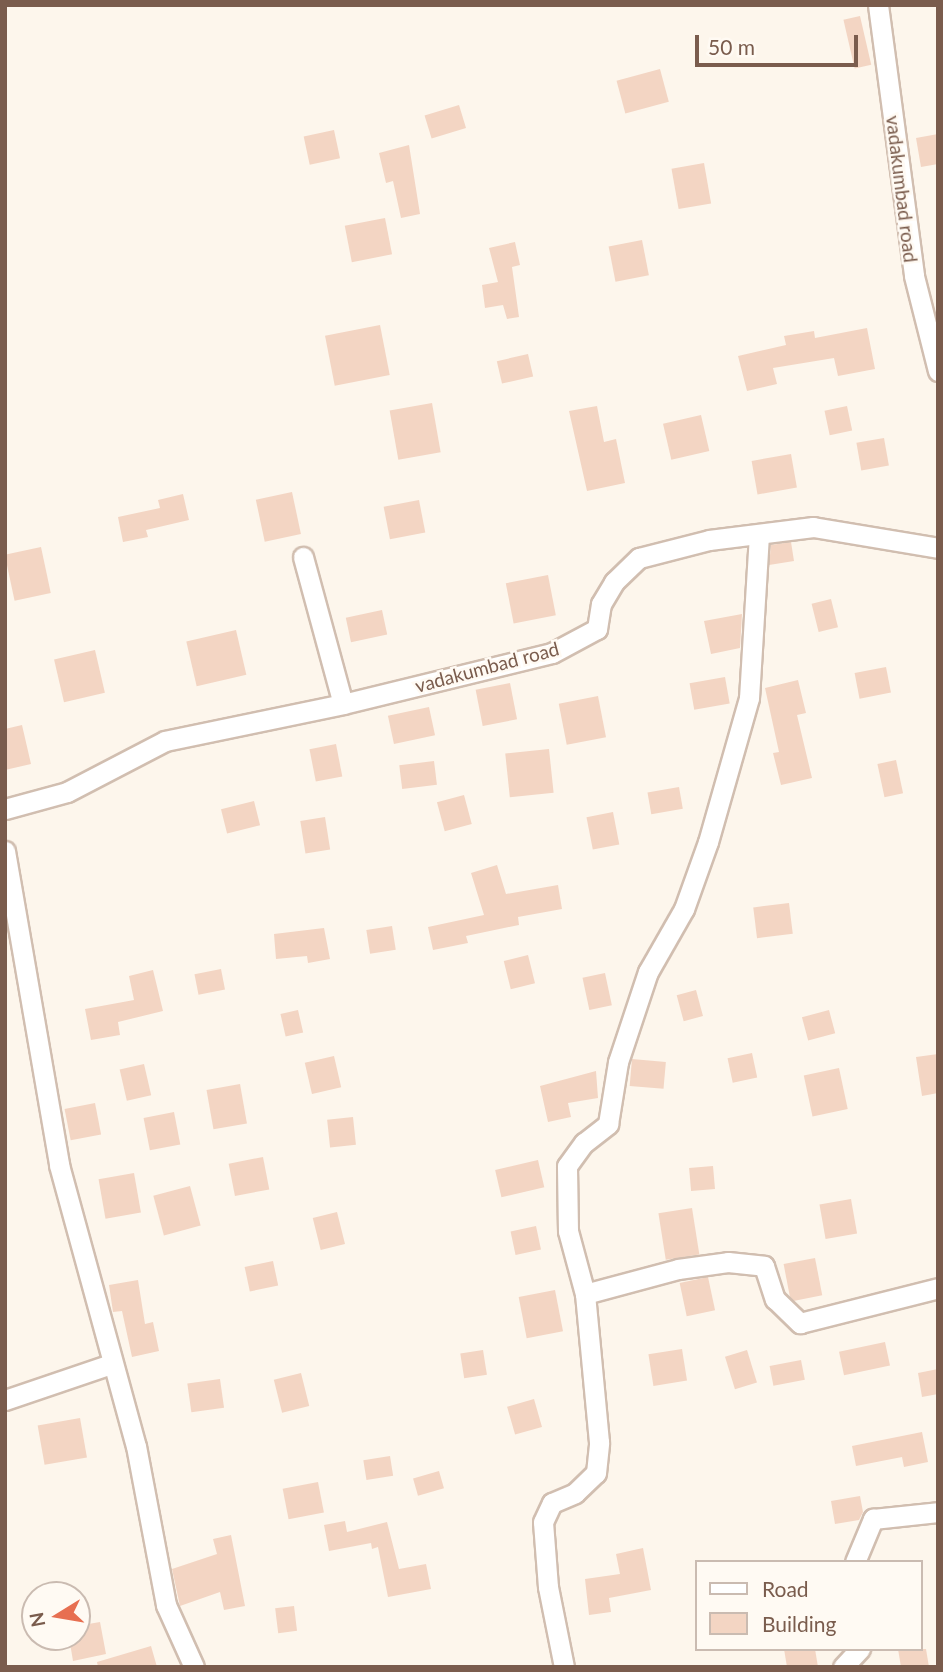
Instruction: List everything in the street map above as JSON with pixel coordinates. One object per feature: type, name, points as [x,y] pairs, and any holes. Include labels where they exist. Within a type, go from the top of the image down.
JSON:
[{"type":"street","name":"vadakumbad road","points":[[878,5],[914,276],[938,371]]},
{"type":"street","name":"vadakumbad road","points":[[5,809],[66,792],[164,740],[343,704],[552,653],[597,629],[601,604],[614,582],[639,558],[709,540],[813,527],[938,548]]},
{"type":"street","points":[[564,1667],[548,1587],[543,1522],[552,1503],[575,1493],[596,1473],[599,1442],[585,1294],[568,1231],[567,1166],[584,1143],[608,1124],[618,1062],[648,972],[684,909],[708,842],[749,698],[759,534]]},
{"type":"street","points":[[303,557],[343,704]]},
{"type":"street","points":[[5,850],[58,1165],[111,1364],[136,1446],[166,1605],[194,1667]]},
{"type":"street","points":[[585,1294],[678,1269],[728,1262],[765,1266],[775,1299],[800,1323],[938,1288]]},
{"type":"street","points":[[5,1400],[111,1364]]},
{"type":"street","points":[[856,1560],[873,1519],[938,1512]]},
{"type":"street","points":[[843,1667],[858,1651]]},
{"type":"building","points":[[860,16],[871,65],[855,69],[843,20]]},
{"type":"building","points":[[660,69],[669,102],[625,113],[617,81]]},
{"type":"building","points":[[459,105],[466,128],[432,138],[425,116]]},
{"type":"building","points":[[334,130],[340,158],[310,165],[304,136]]},
{"type":"building","points":[[938,134],[938,164],[921,167],[916,138]]},
{"type":"building","points":[[409,145],[420,214],[401,218],[393,181],[386,183],[379,153]]},
{"type":"building","points":[[704,163],[711,203],[679,209],[672,169]]},
{"type":"building","points":[[385,218],[392,254],[352,262],[345,226]]},
{"type":"building","points":[[642,240],[649,275],[615,282],[609,246]]},
{"type":"building","points":[[515,242],[520,265],[512,267],[519,317],[507,319],[503,305],[485,308],[482,285],[498,282],[489,248]]},
{"type":"building","points":[[380,325],[390,375],[335,386],[325,336]]},
{"type":"building","points":[[867,328],[875,369],[838,376],[834,358],[773,368],[777,384],[747,391],[738,356],[786,345],[784,336],[814,331],[815,338]]},
{"type":"building","points":[[528,354],[533,376],[502,384],[497,361]]},
{"type":"building","points":[[432,403],[441,452],[398,460],[390,410]]},
{"type":"building","points":[[597,406],[604,442],[616,439],[625,483],[587,491],[569,411]]},
{"type":"building","points":[[847,406],[852,430],[830,435],[825,411]]},
{"type":"building","points":[[701,415],[709,451],[671,460],[663,424]]},
{"type":"building","points":[[884,438],[889,466],[861,470],[856,443]]},
{"type":"building","points":[[791,454],[797,487],[758,494],[752,461]]},
{"type":"building","points":[[292,492],[301,534],[265,542],[256,500]]},
{"type":"building","points":[[183,494],[189,520],[146,530],[148,537],[123,542],[118,517],[160,508],[158,500]]},
{"type":"building","points":[[419,500],[425,532],[390,539],[384,507]]},
{"type":"building","points":[[791,542],[794,561],[769,565],[771,545]]},
{"type":"building","points":[[41,547],[51,593],[15,601],[5,555]]},
{"type":"building","points":[[548,575],[556,615],[514,623],[506,583]]},
{"type":"building","points":[[831,599],[838,627],[819,632],[812,604]]},
{"type":"building","points":[[382,610],[387,634],[351,642],[346,618]]},
{"type":"building","points":[[742,614],[740,648],[711,654],[704,621]]},
{"type":"building","points":[[236,630],[246,675],[197,686],[186,641]]},
{"type":"building","points":[[95,650],[105,693],[64,702],[54,659]]},
{"type":"building","points":[[886,667],[891,693],[860,699],[855,673]]},
{"type":"building","points":[[725,677],[730,704],[694,710],[690,683]]},
{"type":"building","points":[[798,680],[806,713],[797,715],[812,778],[781,785],[773,753],[779,752],[765,688]]},
{"type":"building","points":[[510,683],[517,719],[483,726],[476,690]]},
{"type":"building","points":[[598,696],[606,737],[567,745],[559,704]]},
{"type":"building","points":[[429,707],[435,735],[394,744],[388,716]]},
{"type":"building","points":[[22,725],[31,764],[5,770],[5,729]]},
{"type":"building","points":[[336,744],[342,776],[316,782],[309,749]]},
{"type":"building","points":[[549,749],[554,793],[510,797],[505,754]]},
{"type":"building","points":[[896,760],[903,793],[884,797],[877,764]]},
{"type":"building","points":[[434,761],[437,785],[402,789],[399,765]]},
{"type":"building","points":[[679,787],[683,809],[651,814],[647,793]]},
{"type":"building","points":[[464,795],[472,824],[445,831],[437,802]]},
{"type":"building","points":[[254,801],[260,825],[227,833],[221,809]]},
{"type":"building","points":[[613,812],[619,844],[593,850],[586,817]]},
{"type":"building","points":[[325,817],[330,850],[305,854],[300,821]]},
{"type":"building","points":[[497,865],[506,894],[558,885],[562,909],[518,917],[519,925],[466,936],[468,943],[433,950],[428,927],[484,915],[471,873]]},
{"type":"building","points":[[789,903],[793,934],[757,938],[753,907]]},
{"type":"building","points":[[392,926],[396,950],[370,954],[366,930]]},
{"type":"building","points":[[324,928],[330,959],[308,963],[307,956],[276,959],[274,934]]},
{"type":"building","points":[[528,955],[535,983],[511,989],[504,961]]},
{"type":"building","points":[[221,969],[225,990],[199,995],[194,974]]},
{"type":"building","points":[[153,970],[163,1011],[118,1022],[120,1035],[91,1040],[85,1009],[134,1000],[129,976]]},
{"type":"building","points":[[605,973],[612,1005],[589,1010],[583,978]]},
{"type":"building","points":[[696,990],[703,1016],[684,1021],[677,995]]},
{"type":"building","points":[[298,1010],[303,1032],[286,1036],[280,1014]]},
{"type":"building","points":[[829,1010],[835,1033],[808,1040],[802,1017]]},
{"type":"building","points":[[752,1053],[757,1077],[733,1083],[728,1058]]},
{"type":"building","points":[[938,1054],[938,1093],[922,1096],[916,1057]]},
{"type":"building","points":[[334,1056],[341,1087],[312,1094],[305,1063]]},
{"type":"building","points":[[632,1059],[666,1062],[664,1089],[630,1086]]},
{"type":"building","points":[[144,1064],[151,1095],[127,1101],[120,1070]]},
{"type":"building","points":[[839,1068],[848,1109],[813,1117],[804,1075]]},
{"type":"building","points":[[596,1071],[598,1098],[568,1103],[571,1117],[548,1122],[540,1086]]},
{"type":"building","points":[[240,1084],[247,1123],[213,1129],[207,1090]]},
{"type":"building","points":[[95,1103],[101,1134],[71,1140],[65,1109]]},
{"type":"building","points":[[174,1112],[180,1144],[150,1150],[144,1118]]},
{"type":"building","points":[[353,1117],[356,1145],[330,1148],[327,1120]]},
{"type":"building","points":[[263,1157],[269,1189],[235,1196],[229,1164]]},
{"type":"building","points":[[538,1160],[544,1187],[501,1197],[495,1170]]},
{"type":"building","points":[[713,1166],[715,1189],[691,1191],[689,1168]]},
{"type":"building","points":[[134,1173],[141,1212],[105,1219],[99,1179]]},
{"type":"building","points":[[190,1186],[201,1226],[164,1235],[153,1196]]},
{"type":"building","points":[[851,1199],[857,1233],[826,1239],[819,1205]]},
{"type":"building","points":[[692,1208],[699,1254],[666,1260],[658,1213]]},
{"type":"building","points":[[337,1212],[345,1244],[321,1250],[313,1218]]},
{"type":"building","points":[[536,1226],[541,1249],[516,1255],[511,1231]]},
{"type":"building","points":[[815,1258],[822,1295],[791,1301],[784,1264]]},
{"type":"building","points":[[273,1261],[278,1285],[250,1291],[245,1267]]},
{"type":"building","points":[[708,1277],[715,1310],[687,1316],[680,1283]]},
{"type":"building","points":[[138,1280],[145,1324],[153,1322],[159,1351],[132,1357],[122,1311],[113,1312],[109,1285]]},
{"type":"building","points":[[555,1290],[563,1331],[527,1338],[519,1297]]},
{"type":"building","points":[[885,1342],[890,1365],[844,1375],[839,1352]]},
{"type":"building","points":[[682,1349],[687,1381],[653,1386],[648,1354]]},
{"type":"building","points":[[483,1350],[487,1375],[464,1378],[460,1354]]},
{"type":"building","points":[[747,1350],[757,1383],[735,1389],[725,1357]]},
{"type":"building","points":[[801,1360],[805,1380],[773,1386],[770,1366]]},
{"type":"building","points":[[938,1369],[938,1394],[922,1397],[918,1373]]},
{"type":"building","points":[[301,1373],[309,1406],[282,1413],[274,1380]]},
{"type":"building","points":[[220,1379],[224,1408],[191,1412],[187,1384]]},
{"type":"building","points":[[534,1399],[542,1427],[515,1435],[507,1407]]},
{"type":"building","points":[[80,1418],[87,1457],[45,1465],[38,1425]]},
{"type":"building","points":[[922,1432],[928,1462],[904,1467],[902,1457],[856,1466],[852,1446]]},
{"type":"building","points":[[390,1456],[393,1476],[366,1480],[363,1460]]},
{"type":"building","points":[[439,1471],[444,1488],[418,1496],[413,1478]]},
{"type":"building","points":[[318,1482],[324,1512],[289,1519],[283,1489]]},
{"type":"building","points":[[860,1496],[863,1512],[859,1520],[835,1524],[831,1501]]},
{"type":"building","points":[[345,1521],[347,1532],[387,1522],[399,1569],[426,1564],[431,1589],[388,1597],[378,1547],[372,1549],[371,1543],[329,1551],[324,1525]]},
{"type":"building","points":[[231,1535],[245,1606],[224,1610],[220,1592],[180,1606],[172,1569],[217,1554],[213,1539]]},
{"type":"building","points":[[643,1548],[651,1590],[609,1598],[611,1612],[589,1615],[585,1579],[620,1574],[616,1554]]},
{"type":"building","points":[[294,1606],[297,1631],[278,1633],[275,1608]]},
{"type":"building","points":[[100,1622],[106,1654],[73,1661],[71,1651],[91,1651],[91,1624]]},
{"type":"building","points":[[151,1646],[157,1667],[98,1667],[97,1662]]},
{"type":"building","points":[[926,1649],[929,1667],[901,1667],[898,1651]]},
{"type":"building","points":[[784,1651],[815,1651],[818,1667],[787,1667]]}]
